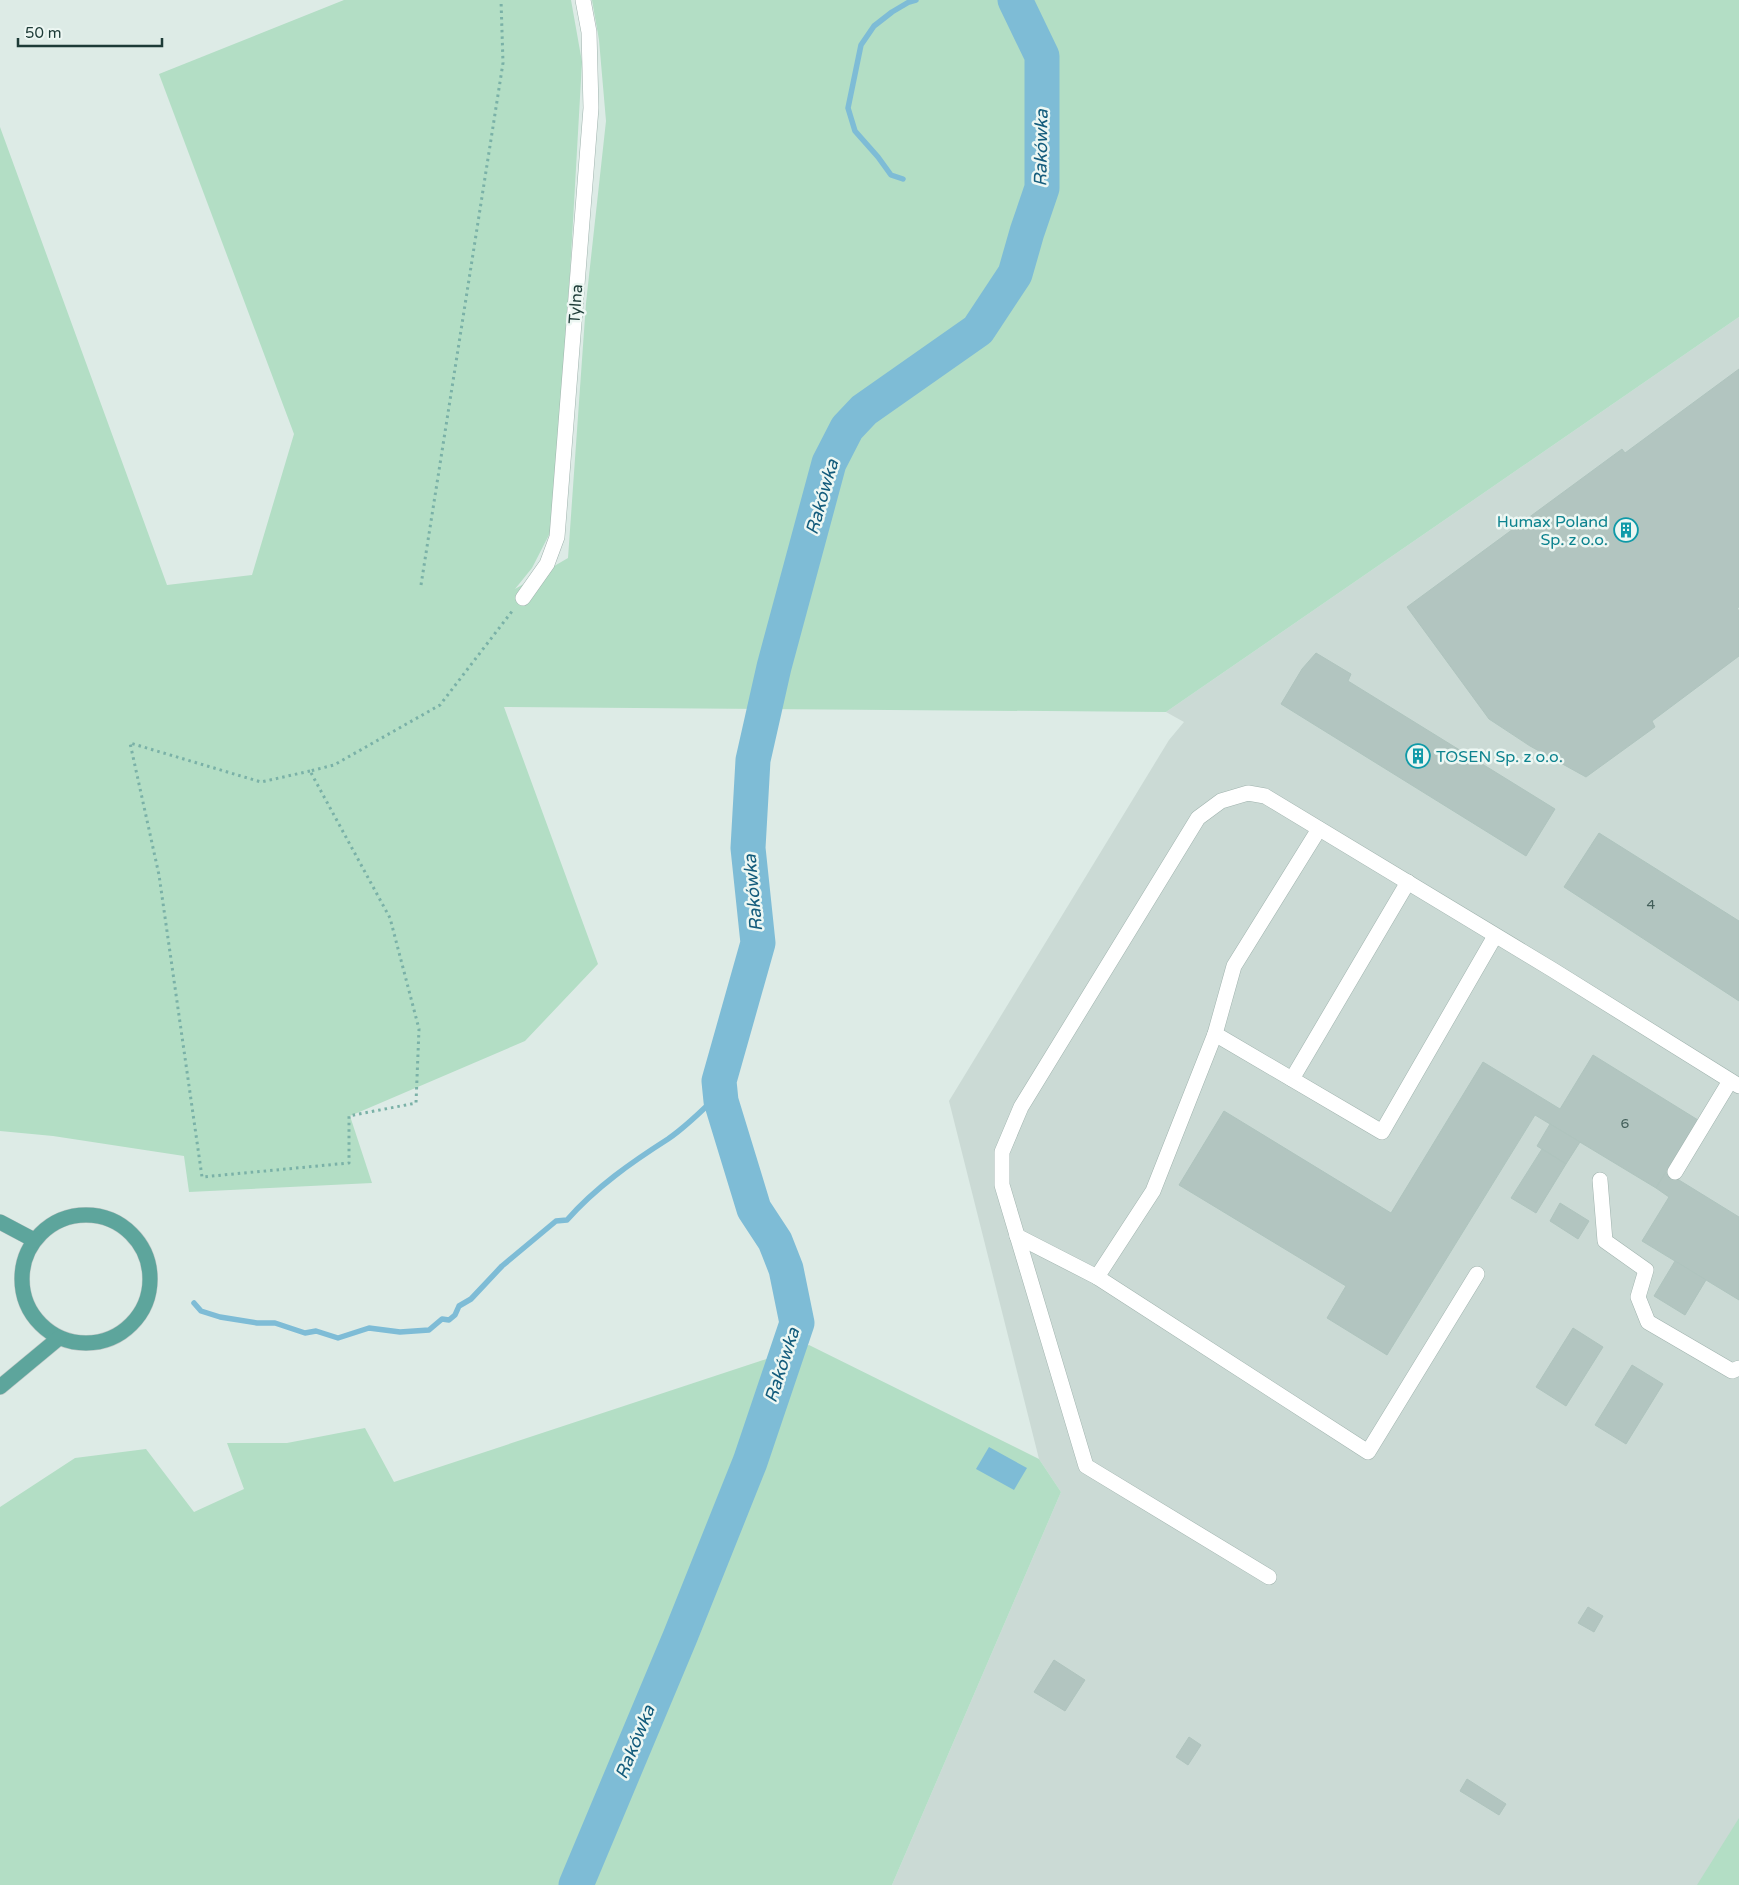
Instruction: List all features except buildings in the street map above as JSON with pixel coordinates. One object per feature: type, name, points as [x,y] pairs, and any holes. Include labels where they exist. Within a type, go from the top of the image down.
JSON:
[{"type":"main road","points":[[86,1215],[96,1216],[106,1218],[123,1226],[138,1240],[147,1257],[150,1272],[149,1294],[140,1315],[130,1327],[118,1336],[104,1342],[81,1343],[59,1338],[43,1328],[31,1313],[23,1295],[21,1276],[25,1258],[34,1240],[49,1227],[66,1218],[86,1215]]},
{"type":"main road","points":[[0,1222],[34,1240]]},
{"type":"main road","points":[[0,1387],[59,1338]]},
{"type":"street","name":"Tylna","points":[[523,598],[547,564],[557,537],[590,108],[588,32],[582,0]]},
{"type":"street","points":[[1269,1576],[1086,1466],[1002,1185],[1002,1152],[1021,1107],[1198,818],[1221,801],[1248,793],[1264,796],[1408,882],[1734,1083],[1674,1172]]},
{"type":"street","points":[[1097,1277],[1153,1191],[1215,1034],[1234,966],[1319,829]]},
{"type":"street","points":[[1292,1079],[1408,882]]},
{"type":"street","points":[[1215,1034],[1382,1132],[1495,936]]},
{"type":"street","points":[[1600,1180],[1605,1241],[1646,1270],[1638,1297],[1648,1322],[1732,1372],[1739,1368]]},
{"type":"street","points":[[1017,1236],[1097,1277],[1368,1452],[1478,1274]]},
{"type":"path","points":[[421,585],[502,63],[501,0]]},
{"type":"path","points":[[310,771],[390,918],[419,1029],[416,1103],[349,1116],[349,1162],[202,1176],[159,875],[130,744],[261,782],[334,765],[440,705],[523,598]]},
{"type":"shaded area","points":[[1739,317],[1739,1885],[892,1885],[1061,1492],[1039,1459],[949,1101],[1169,740],[1184,722],[1166,712]]},
{"type":"green space","points":[[344,0],[571,0],[582,62],[570,274],[551,531],[532,568],[515,589],[568,558],[586,303],[606,121],[599,40],[592,0],[1739,0],[1739,317],[1166,712],[504,707],[598,964],[525,1041],[350,1116],[372,1183],[189,1192],[184,1156],[53,1136],[0,1131],[0,127],[167,585],[252,575],[294,434],[159,74]]},
{"type":"green space","points":[[809,1345],[1039,1459],[1061,1492],[892,1885],[0,1885],[0,1507],[75,1458],[146,1449],[194,1512],[244,1489],[227,1443],[287,1443],[365,1428],[394,1482]]},
{"type":"green space","points":[[1739,1818],[1739,1885],[1697,1885]]},
{"type":"water","points":[[989,1447],[1027,1468],[1014,1490],[976,1469]]},
{"type":"waterway","points":[[903,179],[891,175],[855,131],[848,108],[861,45],[874,26],[892,12],[916,0]]},
{"type":"waterway","name":"Rakówka","points":[[576,1885],[680,1637],[750,1462],[797,1323],[786,1269],[775,1241],[754,1209],[721,1101],[719,1081],[758,943],[748,848],[753,760],[774,667],[829,463],[847,428],[864,410],[978,330],[1015,274],[1042,188],[1042,56],[1015,0]]},
{"type":"waterway","points":[[194,1303],[201,1311],[220,1317],[257,1323],[275,1323],[305,1333],[316,1331],[338,1338],[369,1328],[400,1332],[429,1330],[442,1319],[449,1320],[455,1315],[459,1306],[471,1299],[502,1266],[556,1221],[567,1220],[602,1186],[628,1166],[682,1129],[720,1093]]},
{"type":"place","name":"Humax Poland Sp. z o.o.","points":[[1626,530]]},
{"type":"place","name":"TOSEN Sp. z o.o.","points":[[1418,756]]}]
